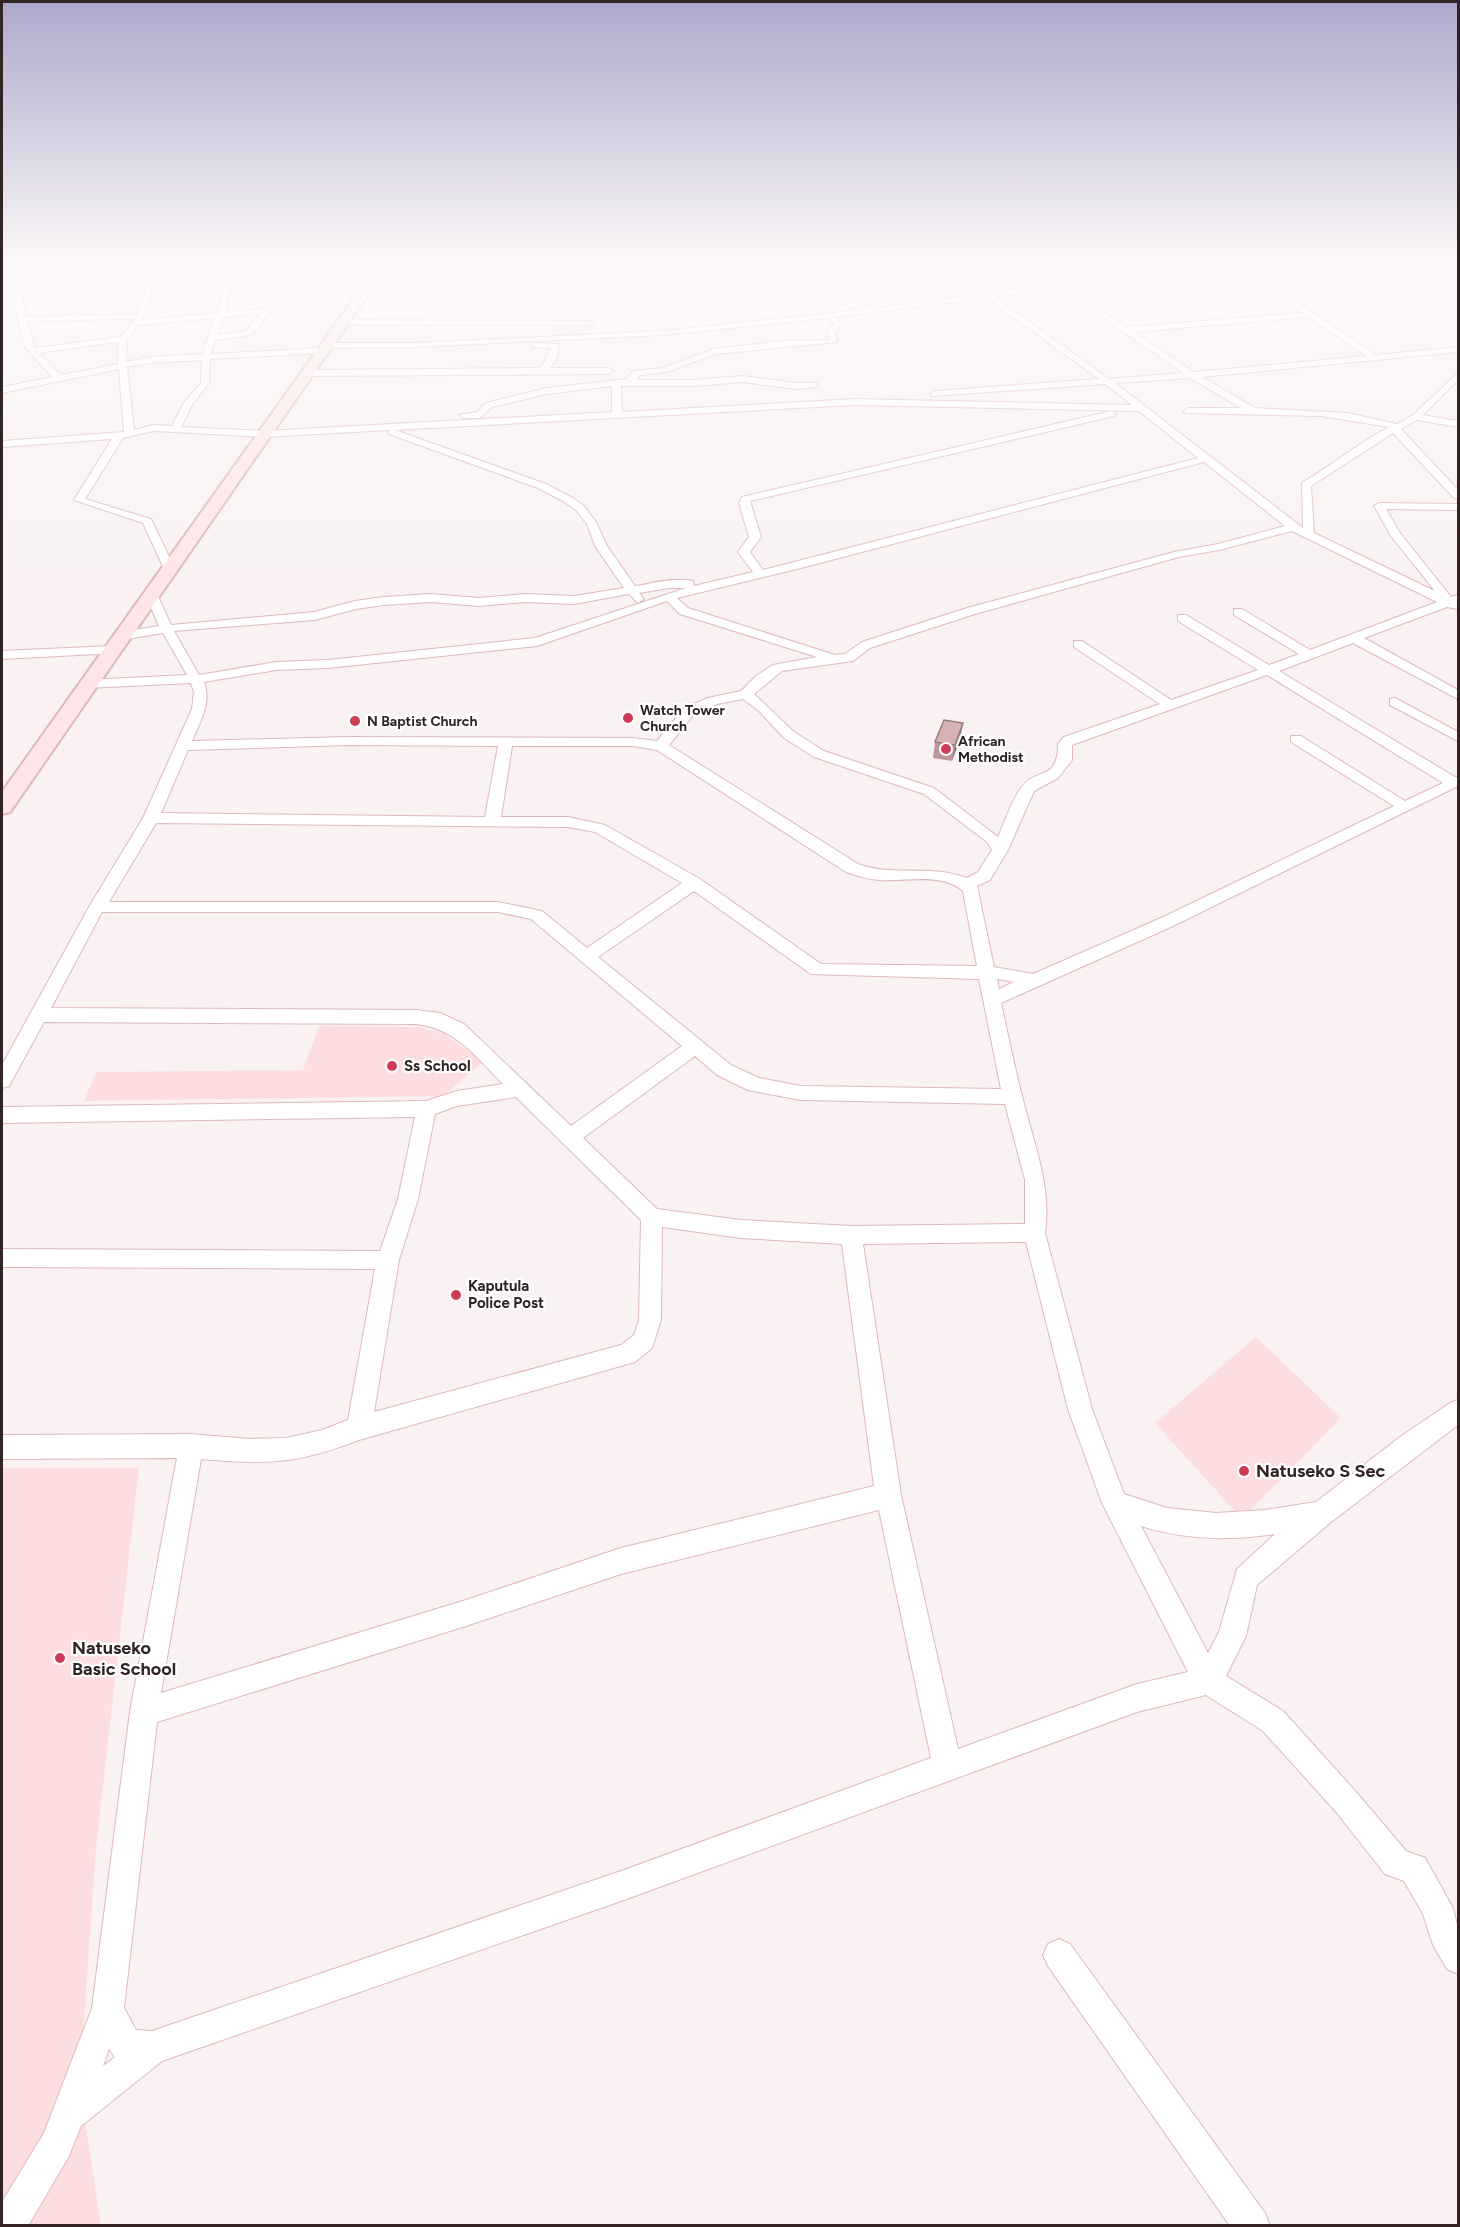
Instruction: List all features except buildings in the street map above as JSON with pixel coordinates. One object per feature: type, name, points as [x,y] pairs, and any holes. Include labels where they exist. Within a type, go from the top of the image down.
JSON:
[{"type":"street","points":[[53,373],[58,378]]},
{"type":"street","points":[[2,390],[89,373]]},
{"type":"street","points":[[125,373],[124,434],[79,500],[147,521],[169,569]]},
{"type":"street","points":[[176,427],[188,404],[206,383],[206,373]]},
{"type":"street","points":[[2,807],[264,434],[309,373],[318,373]]},
{"type":"street","points":[[586,373],[595,383]]},
{"type":"street","points":[[616,383],[629,381],[636,377],[636,373]]},
{"type":"street","points":[[1096,373],[1137,408],[1293,527],[1455,603]]},
{"type":"street","points":[[351,429],[868,402],[970,390],[1202,373]]},
{"type":"street","points":[[1190,374],[1254,412]]},
{"type":"street","points":[[1309,534],[1306,485],[1362,451],[1369,442],[1416,417],[1458,376]]},
{"type":"street","points":[[2,444],[124,434],[176,427],[264,434],[351,429],[480,415],[489,405],[595,383],[693,383],[743,379],[796,386],[814,385]]},
{"type":"street","points":[[616,383],[617,414]]},
{"type":"street","points":[[868,402],[1137,408]]},
{"type":"street","points":[[761,574],[744,552],[755,537],[744,502],[746,499],[1137,408]]},
{"type":"street","points":[[1188,411],[1343,415],[1397,428],[1458,496]]},
{"type":"street","points":[[1416,417],[1458,424]]},
{"type":"street","points":[[381,429],[428,443],[470,461],[542,486],[567,499],[580,508],[592,524],[602,546],[630,590],[644,606]]},
{"type":"street","points":[[87,684],[196,680],[276,666],[519,645],[545,639],[670,597],[1205,459]]},
{"type":"street","points":[[1455,603],[1395,534],[1379,506],[1458,507]]},
{"type":"street","points":[[661,746],[689,711],[713,701],[746,694],[761,679],[778,669],[832,658],[848,658],[866,645],[971,611],[1178,554],[1219,547],[1293,527]]},
{"type":"street","points":[[2,655],[116,643],[198,624],[315,616],[355,605],[384,601],[432,598],[479,602],[525,598],[574,600],[669,584],[718,584]]},
{"type":"street","points":[[4,1073],[39,1016],[98,907],[151,818],[199,709],[201,692],[196,680],[167,630],[151,594]]},
{"type":"street","points":[[670,597],[684,611],[724,622],[768,639],[804,647],[832,658]]},
{"type":"street","points":[[968,884],[984,876],[1000,850],[1028,788],[1053,775],[1065,760],[1065,744],[1069,740],[1455,603]]},
{"type":"street","points":[[1238,612],[1310,655]]},
{"type":"street","points":[[1182,618],[1266,671],[1456,782]]},
{"type":"street","points":[[1354,638],[1458,695]]},
{"type":"street","points":[[1078,644],[1169,704]]},
{"type":"street","points":[[746,694],[764,708],[789,735],[819,754],[843,764],[887,775],[937,796],[992,839],[1000,850]]},
{"type":"street","points":[[1395,702],[1458,737]]},
{"type":"street","points":[[1296,739],[1406,807]]},
{"type":"street","points":[[183,746],[349,741],[633,742],[661,746],[852,868],[871,874],[947,877],[968,884],[971,889],[1012,1097],[1039,1191],[1039,1212],[1034,1233],[1080,1409],[1115,1503],[1208,1681],[1274,1721],[1347,1803],[1396,1863],[1414,1869],[1437,1908],[1443,1934],[1458,1958]]},
{"type":"street","points":[[492,822],[506,742]]},
{"type":"street","points":[[993,999],[1177,917],[1456,782]]},
{"type":"street","points":[[151,818],[568,822],[600,828],[694,883],[817,970],[1001,973],[1035,981]]},
{"type":"street","points":[[588,956],[694,883]]},
{"type":"street","points":[[98,907],[498,907],[536,915],[588,956],[694,1047],[724,1070],[755,1085],[801,1093],[1012,1097]]},
{"type":"street","points":[[39,1016],[416,1017],[440,1020],[458,1029],[652,1217],[741,1229],[851,1235],[1034,1233]]},
{"type":"street","points":[[571,1136],[694,1047]]},
{"type":"street","points":[[2,1114],[426,1110],[457,1099],[519,1089]]},
{"type":"street","points":[[358,1428],[388,1260],[408,1200],[426,1110]]},
{"type":"street","points":[[2,1447],[190,1446],[249,1451],[286,1450],[322,1442],[358,1428],[627,1354],[644,1341],[650,1320],[652,1217]]},
{"type":"street","points":[[851,1235],[888,1495],[948,1769]]},
{"type":"street","points":[[2,1258],[388,1260]]},
{"type":"street","points":[[69,2114],[152,2048],[948,1769],[1137,1698],[1208,1681],[1232,1636],[1246,1578],[1278,1548],[1409,1445],[1458,1411]]},
{"type":"street","points":[[7,2226],[46,2166],[69,2114],[108,2008],[144,1712],[190,1446]]},
{"type":"street","points":[[144,1712],[466,1613],[621,1561],[888,1495]]},
{"type":"street","points":[[1115,1503],[1142,1515],[1172,1524],[1203,1527],[1251,1527],[1322,1514]]},
{"type":"street","points":[[1059,1955],[1252,2226]]},
{"type":"street","points":[[108,2008],[115,2030],[127,2046],[152,2048]]},
{"type":"shaded area","name":"Ss School","points":[[319,1026],[419,1027],[445,1034],[483,1062],[443,1096],[84,1101],[96,1072],[303,1070]]},
{"type":"shaded area","name":"Natuseko S Sec","points":[[1256,1337],[1341,1418],[1242,1519],[1155,1423]]},
{"type":"shaded area","name":"Natuseko Basic School","points":[[2,1468],[139,1468],[96,1848],[81,2064],[85,2121],[101,2225],[2,2225]]},
{"type":"place","name":"Watch Tower Church","points":[[628,718]]},
{"type":"place","name":"N Baptist Church","points":[[355,721]]},
{"type":"place","name":"African Methodist","points":[[946,749]]},
{"type":"place","name":"Ss School","points":[[392,1066]]},
{"type":"place","name":"Kaputula Police Post","points":[[456,1295]]},
{"type":"place","name":"Natuseko S Sec","points":[[1244,1471]]},
{"type":"place","name":"Natuseko Basic School","points":[[60,1658]]}]
